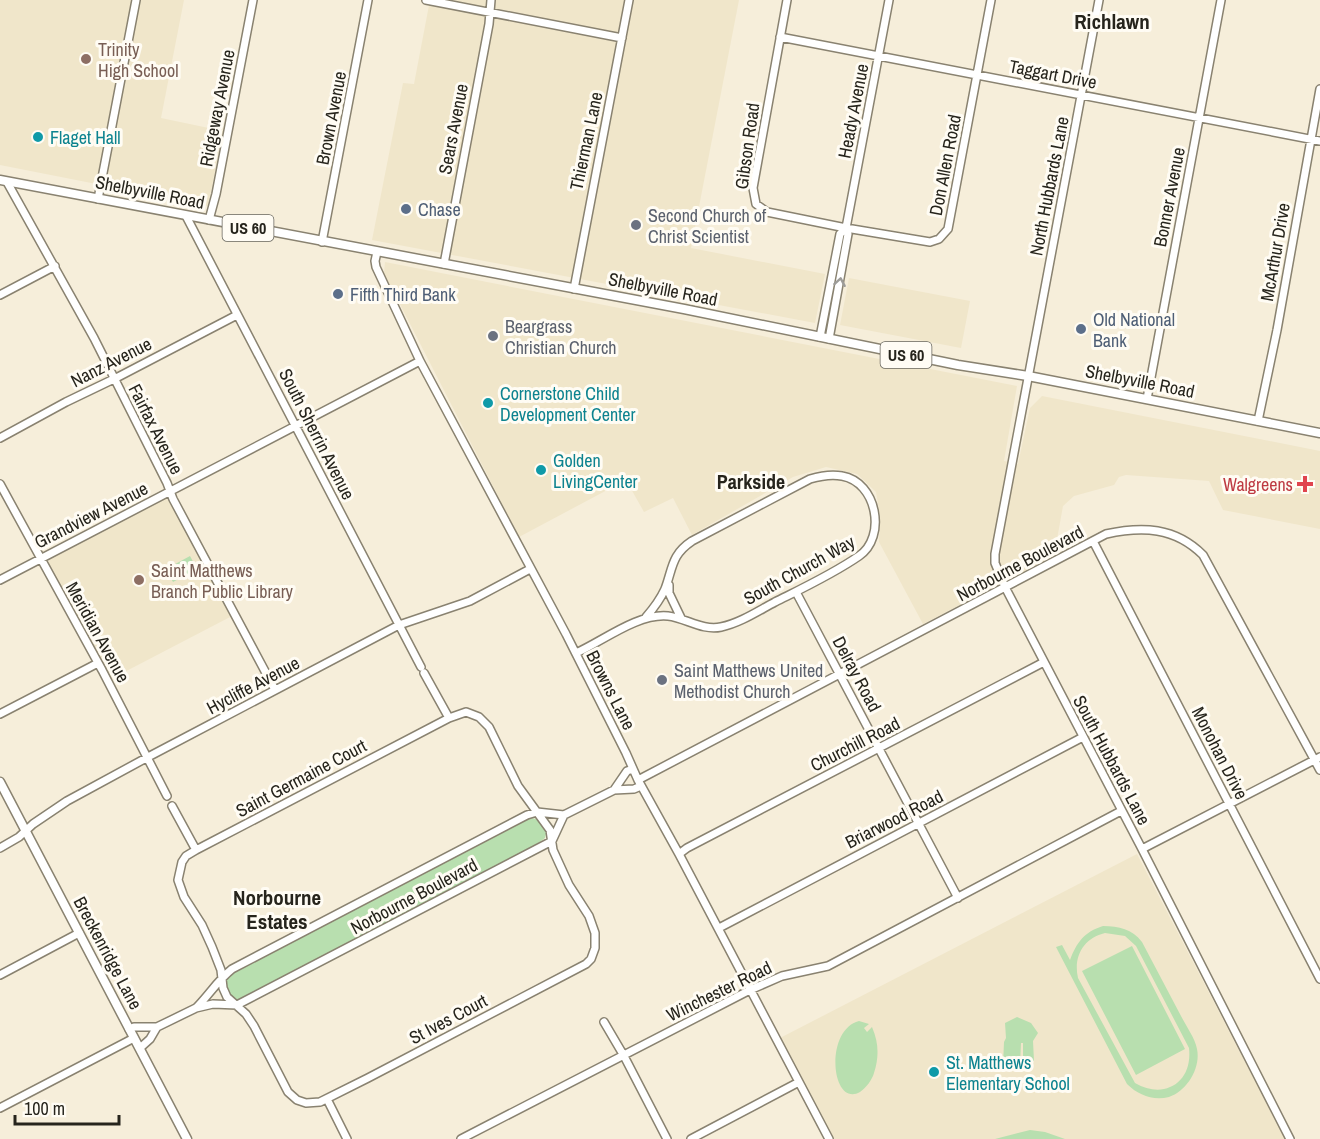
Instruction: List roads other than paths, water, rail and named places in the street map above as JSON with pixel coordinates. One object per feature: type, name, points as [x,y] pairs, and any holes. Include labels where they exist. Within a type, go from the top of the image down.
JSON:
[{"type":"main road","name":"Shelbyville Road","points":[[4,181],[1320,433]]},
{"type":"main road","name":"Breckenridge Lane","points":[[0,782],[187,1139]]},
{"type":"street","points":[[98,199],[136,0]]},
{"type":"street","name":"Ridgeway Avenue","points":[[209,220],[253,0]]},
{"type":"street","name":"Brown Avenue","points":[[322,242],[368,0]]},
{"type":"street","points":[[426,0],[622,38]]},
{"type":"street","name":"Sears Avenue","points":[[444,264],[489,24],[491,0]]},
{"type":"street","name":"Thierman Lane","points":[[574,289],[629,0]]},
{"type":"street","name":"Gibson Road","points":[[787,0],[753,188],[754,200],[767,212],[846,228]]},
{"type":"street","name":"Heady Avenue","points":[[825,338],[840,234],[846,228],[889,0]]},
{"type":"street","name":"Don Allen Road","points":[[846,228],[930,242],[939,239],[945,232],[951,215],[991,0]]},
{"type":"street","name":"North Hubbards Lane","points":[[1028,376],[1099,0]]},
{"type":"street","name":"Bonner Avenue","points":[[1147,399],[1221,0]]},
{"type":"street","name":"Taggart Drive","points":[[780,37],[1320,141]]},
{"type":"street","name":"McArthur Drive","points":[[1257,421],[1320,89]]},
{"type":"street","name":"Fairfax Avenue","points":[[4,181],[55,266],[275,690]]},
{"type":"street","name":"South Sherrin Avenue","points":[[186,216],[449,718]]},
{"type":"street","name":"Browns Lane","points":[[377,252],[376,267],[420,361],[576,653],[640,783],[829,1139]]},
{"type":"street","points":[[0,295],[55,266]]},
{"type":"street","name":"Nanz Avenue","points":[[0,438],[237,315]]},
{"type":"street","name":"Grandview Avenue","points":[[0,580],[420,361]]},
{"type":"street","name":"South Hubbards Lane","points":[[1028,376],[995,563],[1005,587],[1290,1139]]},
{"type":"street","name":"South Church Way","points":[[646,617],[681,618],[704,627],[722,627],[735,623],[860,556],[870,546],[875,534],[875,514],[865,491],[848,478],[829,476],[810,479],[692,541],[676,556],[669,576]]},
{"type":"street","name":"Meridian Avenue","points":[[0,484],[98,663],[167,796]]},
{"type":"street","name":"Norbourne Boulevard","points":[[564,815],[614,790],[634,789],[640,783],[840,674],[1106,534],[1139,528],[1170,534],[1196,547],[1203,555],[1317,759],[1320,770]]},
{"type":"street","name":"Monohan Drive","points":[[1093,541],[1320,979]]},
{"type":"street","name":"Hycliffe Avenue","points":[[0,848],[19,837],[67,801],[275,690],[399,626],[470,601],[530,569]]},
{"type":"street","points":[[576,653],[646,617],[657,604],[669,576]]},
{"type":"street","points":[[669,576],[669,593],[681,618]]},
{"type":"street","name":"Delray Road","points":[[796,592],[958,898]]},
{"type":"street","name":"Churchill Road","points":[[679,854],[1044,662]]},
{"type":"street","points":[[0,714],[98,663]]},
{"type":"street","points":[[449,718],[466,712],[484,720],[497,740],[518,786],[550,830],[552,841]]},
{"type":"street","name":"Saint Germaine Court","points":[[221,978],[221,970],[202,925],[179,886],[178,874],[184,858],[449,718]]},
{"type":"street","name":"Briarwood Road","points":[[718,928],[1083,737]]},
{"type":"street","points":[[1142,849],[1317,759]]},
{"type":"street","name":"Norbourne Boulevard","points":[[614,790],[627,771],[633,769]]},
{"type":"street","points":[[172,806],[196,850]]},
{"type":"street","name":"Winchester Road","points":[[461,1139],[750,990],[782,976],[828,966],[1121,811]]},
{"type":"street","points":[[537,812],[564,815],[552,841]]},
{"type":"street","name":"Norbourne Boulevard","points":[[196,1008],[221,978],[232,969],[527,815],[537,812]]},
{"type":"street","name":"Norbourne Boulevard","points":[[129,1029],[157,1027],[196,1008],[213,1004],[237,1005],[552,841]]},
{"type":"street","name":"St Ives Court","points":[[237,1005],[254,1026],[288,1092],[297,1100],[306,1103],[327,1099],[586,964],[595,948],[596,939],[592,924],[569,885],[553,850],[552,841]]},
{"type":"street","points":[[0,975],[79,933]]},
{"type":"street","points":[[221,978],[227,997],[237,1005]]},
{"type":"street","points":[[604,1022],[667,1139]]},
{"type":"street","name":"Norbourne Boulevard","points":[[140,1048],[150,1039],[157,1027]]},
{"type":"street","points":[[0,1108],[134,1038]]},
{"type":"street","points":[[691,1139],[799,1082]]},
{"type":"street","points":[[327,1099],[347,1139]]},
{"type":"place","name":"Trinity High School","points":[[86,59]]},
{"type":"place","name":"Flaget Hall","points":[[38,137]]},
{"type":"place","name":"Chase","points":[[406,209]]},
{"type":"place","name":"Second Church of Christ Scientist","points":[[636,225]]},
{"type":"place","name":"Fifth Third Bank","points":[[338,294]]},
{"type":"place","name":"Old National Bank","points":[[1081,329]]},
{"type":"place","name":"Beargrass Christian Church","points":[[493,336]]},
{"type":"place","name":"Cornerstone Child Development Center","points":[[488,403]]},
{"type":"place","name":"Golden LivingCenter","points":[[541,470]]},
{"type":"place","name":"Walgreens","points":[[1305,484]]},
{"type":"place","name":"Saint Matthews Branch Public Library","points":[[139,580]]},
{"type":"place","name":"Saint Matthews United Methodist Church","points":[[662,680]]},
{"type":"place","name":"St. Matthews Elementary School","points":[[934,1072]]},
{"type":"district","name":"Richlawn","points":[[1112,21]]},
{"type":"district","name":"Parkside","points":[[751,481]]},
{"type":"district","name":"Norbourne Estates","points":[[277,909]]}]
